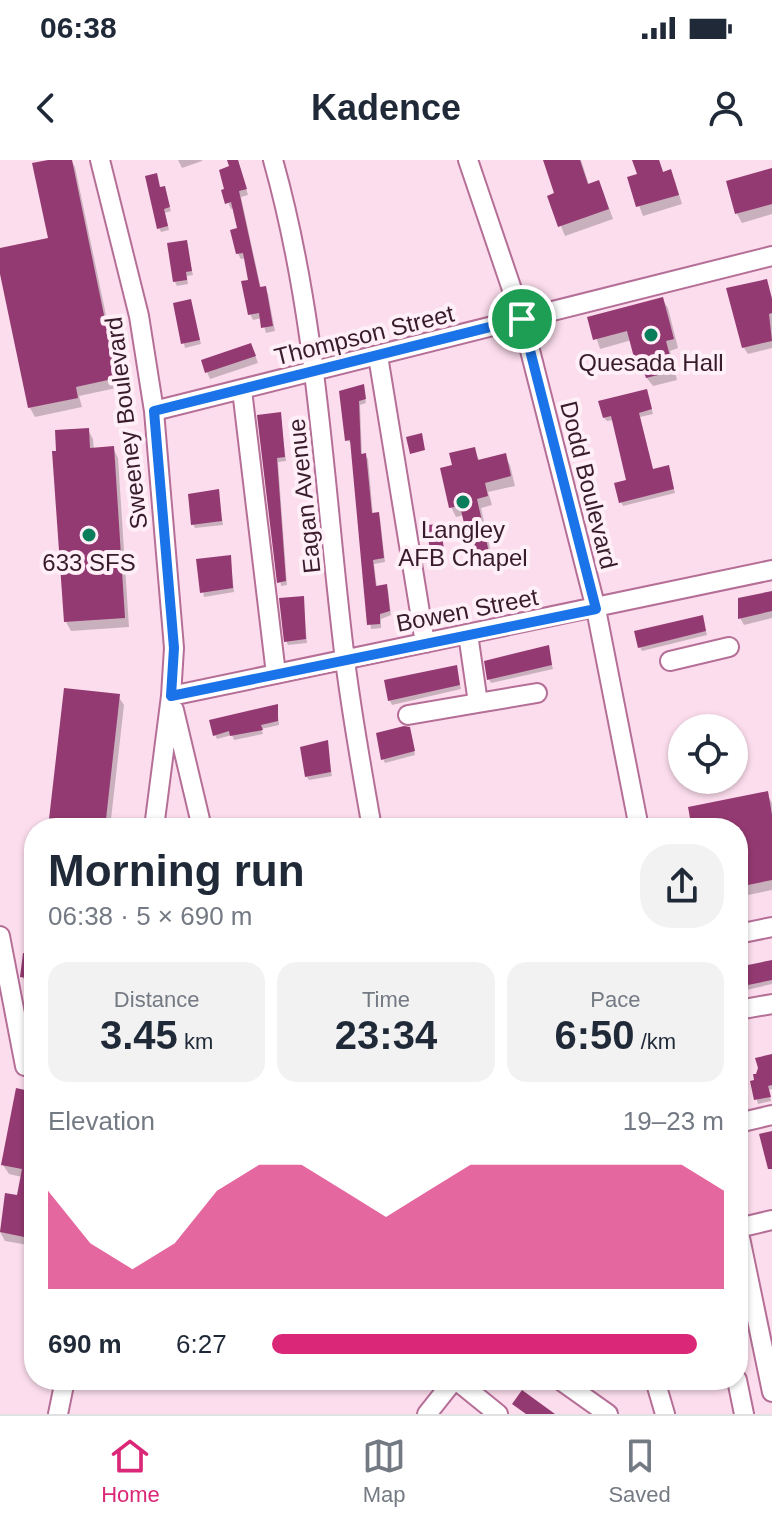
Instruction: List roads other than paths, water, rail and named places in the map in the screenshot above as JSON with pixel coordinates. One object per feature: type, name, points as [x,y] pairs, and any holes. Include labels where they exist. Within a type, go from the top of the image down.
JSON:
[{"type":"street","name":"Sweeney Boulevard","points":[[100,160],[139,316],[154,411],[174,648],[155,818]]},
{"type":"street","name":"Eagan Avenue","points":[[273,160],[289,219],[314,373],[345,658],[370,818]]},
{"type":"street","name":"Dodd Boulevard","points":[[468,160],[522,319],[596,609],[637,818]]},
{"type":"street","name":"Thompson Street","points":[[154,411],[772,256]]},
{"type":"street","points":[[378,356],[425,643]]},
{"type":"street","points":[[242,390],[276,674]]},
{"type":"street","name":"Bowen Street","points":[[171,696],[772,570]]},
{"type":"street","points":[[468,634],[478,703]]},
{"type":"street","points":[[670,661],[729,647]]},
{"type":"street","points":[[408,715],[537,693]]},
{"type":"street","points":[[171,696],[200,818]]},
{"type":"street","points":[[748,932],[772,927]]},
{"type":"street","points":[[0,936],[24,1061]]},
{"type":"street","points":[[748,1008],[772,1004]]},
{"type":"street","points":[[748,1121],[772,1115]]},
{"type":"street","points":[[748,1226],[772,1220]]},
{"type":"street","points":[[748,1277],[772,1392]]},
{"type":"street","points":[[753,1301],[772,1297]]},
{"type":"street","points":[[58,1414],[63,1390]]},
{"type":"street","points":[[427,1414],[447,1390]]},
{"type":"street","points":[[468,1390],[498,1414]]},
{"type":"street","points":[[574,1390],[608,1414]]},
{"type":"street","points":[[658,1390],[665,1414]]},
{"type":"street","points":[[739,1390],[744,1414]]},
{"type":"place","name":"Quesada Hall","points":[[651,335]]},
{"type":"place","name":"Langley AFB Chapel","points":[[463,502]]},
{"type":"place","name":"633 SFS","points":[[89,535]]}]
